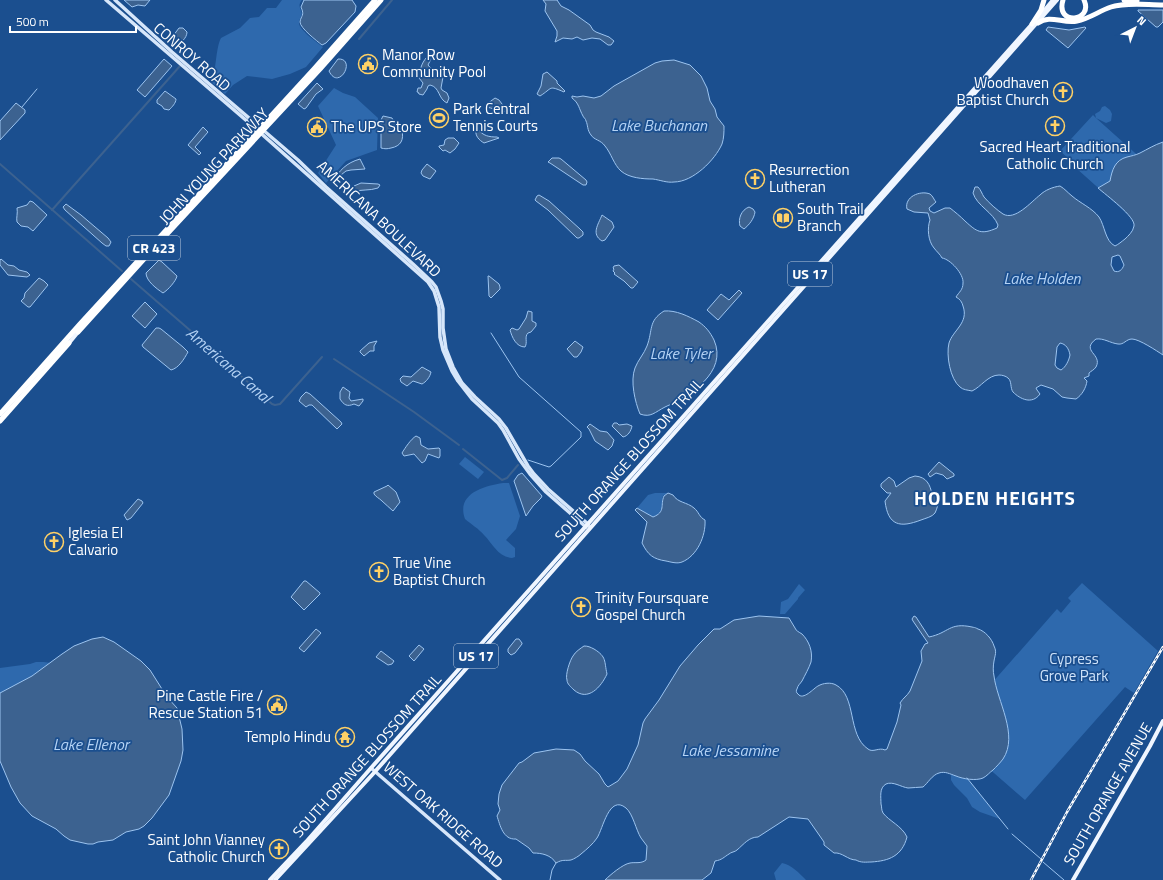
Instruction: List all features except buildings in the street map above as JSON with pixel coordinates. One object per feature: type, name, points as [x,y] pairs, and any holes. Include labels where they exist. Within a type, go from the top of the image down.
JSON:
[{"type":"highway","name":"JOHN YOUNG PARKWAY","points":[[0,414],[156,240],[310,79],[334,46],[375,0]]},
{"type":"highway","name":"JOHN YOUNG PARKWAY","points":[[78,332],[381,0]]},
{"type":"highway","points":[[1034,24],[1044,0]]},
{"type":"highway","points":[[1034,24],[1048,0]]},
{"type":"highway","points":[[1063,0],[1063,12],[1067,16],[1074,18],[1079,17],[1084,12],[1086,5],[1084,0]]},
{"type":"highway","points":[[1124,0],[1163,4]]},
{"type":"highway","points":[[1034,24],[1042,20],[1049,19],[1070,22],[1080,21],[1104,10],[1120,5],[1163,4]]},
{"type":"highway","points":[[154,248],[156,240]]},
{"type":"highway","points":[[78,332],[80,324]]},
{"type":"highway","name":"JOHN YOUNG PARKWAY","points":[[0,421],[69,343]]},
{"type":"main road","name":"CONROY ROAD","points":[[106,0],[261,130]]},
{"type":"main road","name":"CONROY ROAD","points":[[115,0],[261,130]]},
{"type":"main road","name":"SOUTH ORANGE BLOSSOM TRAIL","points":[[275,880],[371,768],[526,597],[708,388],[1002,64],[1014,47],[1053,0]]},
{"type":"main road","name":"SOUTH ORANGE BLOSSOM TRAIL","points":[[270,880],[307,844],[375,771],[522,604],[528,592],[641,470],[840,245],[850,229],[1034,24],[1058,0]]},
{"type":"main road","name":"AMERICANA BOULEVARD","points":[[261,130],[291,160],[311,175],[422,276],[434,291],[443,309],[443,328],[446,349],[453,367],[462,383],[499,419],[506,428],[528,466],[538,478],[588,526]]},
{"type":"main road","name":"AMERICANA BOULEVARD","points":[[261,130],[298,160],[311,175]]},
{"type":"main road","points":[[291,160],[298,160]]},
{"type":"main road","points":[[911,166],[912,160]]},
{"type":"main road","name":"JOHN YOUNG PARKWAY","points":[[69,343],[78,332]]},
{"type":"main road","points":[[714,388],[713,386],[716,380]]},
{"type":"main road","points":[[706,396],[709,392],[708,388]]},
{"type":"main road","points":[[665,443],[666,436]]},
{"type":"main road","points":[[641,470],[643,462]]},
{"type":"main road","points":[[477,650],[477,655]]},
{"type":"main road","name":"SOUTH ORANGE AVENUE","points":[[1073,880],[1147,752],[1163,721]]},
{"type":"main road","name":"WEST OAK RIDGE ROAD","points":[[371,768],[500,880]]},
{"type":"main road","points":[[284,871],[285,865]]},
{"type":"green space","points":[[282,0],[302,0],[300,5],[302,14],[299,22],[300,26],[309,36],[323,47],[306,67],[290,74],[272,79],[247,76],[233,85],[225,94],[210,81],[214,73],[221,38],[240,28],[250,18],[259,17],[267,8],[276,8]]},
{"type":"green space","points":[[334,88],[355,97],[378,118],[377,150],[346,161],[326,183],[318,173],[336,145],[318,106]]},
{"type":"green space","points":[[1105,106],[1112,114],[1111,121],[1106,123],[1096,118],[1095,114]]},
{"type":"green space","points":[[1093,115],[1163,178],[1133,219],[1076,168],[1077,166],[1060,151]]},
{"type":"green space","points":[[465,457],[484,472],[478,479],[459,464]]},
{"type":"green space","points":[[509,483],[520,516],[516,529],[506,540],[515,548],[515,557],[512,558],[499,553],[482,533],[465,519],[463,510],[464,503],[473,493],[487,486]]},
{"type":"green space","points":[[655,493],[668,493],[663,496],[660,513],[653,517],[637,508],[648,495]]},
{"type":"green space","name":"Cypress Grove Park","points":[[1082,583],[1158,651],[1134,693],[1125,687],[1025,800],[948,733],[1057,609],[1061,613],[1071,601],[1068,598]]},
{"type":"green space","points":[[799,584],[805,590],[785,614],[780,614],[781,602],[788,599]]},
{"type":"green space","points":[[36,662],[51,663],[32,676],[0,693],[0,668]]},
{"type":"green space","points":[[951,773],[958,777],[967,778],[1000,819],[980,812],[972,807],[967,798],[954,785],[951,780]]},
{"type":"green space","points":[[782,863],[792,867],[806,880],[776,880],[774,873]]},
{"type":"water","points":[[124,0],[150,0],[145,6],[138,5],[132,7]]},
{"type":"water","points":[[304,0],[352,0],[356,6],[355,12],[326,43],[322,45],[301,25],[300,22],[303,14],[301,7]]},
{"type":"water","points":[[543,0],[557,0],[561,6],[590,25],[593,30],[609,37],[614,41],[611,45],[608,45],[600,39],[592,38],[583,40],[577,37],[572,39],[563,38],[555,42],[557,31],[545,11],[546,4]]},
{"type":"water","points":[[1138,10],[1163,10],[1163,22],[1156,27]]},
{"type":"water","points":[[1048,27],[1069,30],[1086,28],[1068,48],[1046,30]]},
{"type":"water","points":[[179,28],[183,28],[187,34],[181,42],[174,44],[170,40]]},
{"type":"water","points":[[430,54],[433,55],[428,65],[440,73],[443,77],[441,88],[447,93],[449,98],[447,103],[442,99],[436,88],[433,86],[428,86],[423,95],[417,92],[418,88],[421,88],[423,83],[419,78],[423,62]]},
{"type":"water","points":[[164,59],[172,66],[145,97],[137,90]]},
{"type":"water","points":[[338,59],[343,60],[346,63],[346,68],[341,76],[337,78],[329,71]]},
{"type":"water","name":"Lake Buchanan","points":[[674,60],[690,65],[701,76],[707,88],[710,101],[715,109],[717,117],[724,126],[724,137],[722,144],[709,163],[689,178],[681,181],[669,182],[636,178],[621,171],[603,144],[591,135],[586,120],[572,96],[594,98],[601,96],[614,86],[655,63]]},
{"type":"water","points":[[547,72],[557,81],[557,83],[565,91],[564,92],[551,88],[540,96],[537,94],[541,86],[543,74]]},
{"type":"water","points":[[317,83],[323,89],[316,94],[304,109],[298,104]]},
{"type":"water","points":[[165,91],[176,99],[175,103],[169,110],[164,109],[157,103],[157,100]]},
{"type":"water","points":[[495,98],[499,100],[505,108],[511,105],[515,107],[513,110],[506,111],[487,107],[487,104]]},
{"type":"water","points":[[16,103],[25,110],[25,113],[0,140],[0,121]]},
{"type":"water","points":[[383,116],[392,118],[396,126],[402,130],[403,137],[397,146],[387,149],[381,148],[381,120]]},
{"type":"water","points":[[203,127],[208,132],[195,147],[201,153],[199,155],[188,145]]},
{"type":"water","points":[[478,129],[486,136],[499,138],[484,143],[477,136],[476,130]]},
{"type":"water","points":[[448,138],[454,138],[459,143],[450,153],[445,150],[443,151],[439,147],[444,145],[445,140]]},
{"type":"water","name":"Lake Holden","points":[[1163,142],[1163,355],[1139,341],[1132,339],[1120,344],[1102,339],[1096,339],[1090,347],[1097,359],[1096,367],[1089,373],[1089,376],[1084,378],[1087,381],[1086,386],[1076,399],[1062,397],[1053,389],[1041,385],[1036,388],[1040,394],[1037,397],[1026,400],[1013,392],[1009,379],[1000,375],[991,377],[972,391],[961,388],[951,373],[948,348],[951,338],[960,326],[964,317],[962,303],[956,297],[961,291],[963,279],[959,271],[949,261],[942,258],[930,242],[930,220],[928,213],[914,212],[907,209],[910,198],[922,193],[930,194],[936,202],[929,208],[930,211],[934,213],[945,208],[950,208],[973,228],[983,232],[997,228],[998,225],[993,216],[975,198],[973,193],[975,187],[978,187],[984,197],[1003,214],[1013,215],[1023,210],[1042,193],[1060,186],[1099,217],[1109,241],[1115,246],[1130,234],[1134,226],[1133,222],[1126,212],[1098,188],[1110,181],[1113,169],[1120,160],[1138,154]],"holes":[[[1118,255],[1120,256],[1124,265],[1120,271],[1116,272],[1111,265],[1112,257]],[[1060,343],[1067,347],[1070,355],[1067,363],[1061,370],[1055,365],[1057,347]]]},
{"type":"water","points":[[552,158],[561,159],[586,180],[586,185],[583,185],[548,162]]},
{"type":"water","points":[[360,159],[365,169],[346,171],[332,182],[344,168]]},
{"type":"water","points":[[427,164],[436,171],[430,179],[423,176],[421,173]]},
{"type":"water","points":[[361,183],[380,185],[375,189],[353,192],[354,186]]},
{"type":"water","points":[[539,195],[549,201],[580,229],[583,232],[583,235],[577,238],[548,210],[536,201],[537,196]]},
{"type":"water","points":[[30,201],[47,215],[33,231],[28,227],[21,226],[17,222],[17,208],[27,205]]},
{"type":"water","points":[[66,204],[108,238],[111,242],[109,246],[102,243],[65,210],[63,207]]},
{"type":"water","points":[[749,207],[755,212],[751,222],[744,229],[740,226],[740,218],[742,212]]},
{"type":"water","points":[[602,215],[612,222],[614,227],[605,240],[602,241],[597,235],[596,229]]},
{"type":"water","points":[[1,259],[8,265],[14,266],[30,275],[27,277],[8,275],[0,265]]},
{"type":"water","points":[[159,260],[177,276],[172,285],[163,293],[150,282],[146,276],[146,273]]},
{"type":"water","points":[[619,265],[638,282],[633,288],[614,274],[614,266]]},
{"type":"water","points":[[488,276],[499,284],[500,287],[500,289],[491,298],[489,296]]},
{"type":"water","points":[[39,278],[48,285],[30,307],[28,307],[21,301],[24,298],[25,293]]},
{"type":"water","points":[[739,290],[742,293],[718,320],[707,310],[721,294],[729,300]]},
{"type":"water","points":[[145,302],[157,314],[145,328],[132,316]]},
{"type":"water","points":[[528,311],[532,312],[532,321],[536,323],[536,326],[531,332],[528,333],[525,347],[522,347],[513,338],[510,330],[512,328],[517,330],[519,329],[526,318]]},
{"type":"water","name":"Lake Tyler","points":[[664,311],[677,312],[699,322],[706,328],[714,340],[717,352],[716,362],[704,381],[695,389],[653,414],[644,415],[640,414],[636,404],[633,385],[634,373],[636,365],[647,346],[653,322],[655,318]]},
{"type":"water","points":[[156,328],[161,329],[188,352],[181,363],[174,369],[171,370],[142,345]]},
{"type":"water","points":[[377,341],[374,346],[374,351],[370,351],[364,356],[360,352],[369,343]]},
{"type":"water","points":[[575,341],[583,347],[577,357],[574,357],[567,349]]},
{"type":"water","points":[[422,367],[431,372],[426,381],[422,384],[413,381],[407,386],[401,382],[400,379],[403,376],[411,377]]},
{"type":"water","points":[[343,387],[350,392],[349,398],[351,401],[363,399],[359,406],[354,404],[346,405],[341,401],[340,392]]},
{"type":"water","points":[[306,392],[341,422],[342,424],[337,429],[312,405],[306,407],[299,401]]},
{"type":"water","points":[[614,423],[632,426],[631,430],[626,436],[623,437],[612,426]]},
{"type":"water","points":[[590,424],[600,431],[607,432],[614,440],[612,446],[608,450],[595,441],[587,427]]},
{"type":"water","points":[[416,436],[420,438],[421,445],[428,449],[439,448],[439,458],[428,454],[425,461],[422,463],[414,454],[404,456],[402,453],[410,441]]},
{"type":"water","points":[[939,462],[954,474],[954,476],[947,479],[943,475],[936,473],[930,477],[928,474]]},
{"type":"water","points":[[522,473],[542,496],[526,516],[514,481],[518,475]]},
{"type":"water","points":[[915,476],[925,480],[929,485],[932,494],[937,497],[939,501],[936,511],[931,516],[914,523],[896,523],[889,516],[885,501],[891,493],[887,493],[881,487],[881,484],[889,477],[894,481],[896,487],[909,478]]},
{"type":"water","points":[[388,485],[396,492],[400,502],[393,511],[374,494],[374,492]]},
{"type":"water","points":[[668,493],[673,495],[677,500],[694,508],[705,520],[704,532],[700,545],[692,555],[680,563],[658,559],[651,556],[646,551],[642,543],[647,522],[635,510],[637,508],[653,517],[657,515],[661,511],[664,496]]},
{"type":"water","points":[[138,499],[143,503],[131,518],[127,520],[124,515]]},
{"type":"water","points":[[304,581],[306,581],[320,594],[304,610],[291,597]]},
{"type":"water","name":"Lake Jessamine","points":[[759,616],[789,618],[796,630],[807,640],[810,646],[811,654],[811,662],[796,690],[797,693],[800,696],[803,696],[822,684],[829,683],[836,685],[843,690],[850,706],[857,735],[861,743],[870,750],[887,749],[897,722],[901,705],[900,703],[910,691],[922,661],[921,651],[925,644],[928,643],[913,621],[912,619],[914,616],[929,637],[958,626],[975,628],[983,632],[992,641],[995,650],[996,654],[993,665],[994,674],[1008,729],[1009,739],[1007,750],[1003,759],[987,775],[980,779],[966,779],[941,772],[934,775],[923,787],[908,788],[891,783],[886,784],[881,790],[881,804],[883,813],[905,833],[907,837],[902,849],[898,853],[889,859],[878,861],[862,862],[834,853],[824,845],[824,842],[808,819],[789,817],[758,837],[744,843],[736,851],[715,861],[711,873],[702,880],[605,880],[624,865],[646,860],[647,846],[639,835],[633,818],[626,808],[620,805],[615,806],[607,814],[594,842],[580,855],[571,860],[556,863],[552,858],[540,853],[533,853],[529,848],[516,839],[512,839],[505,835],[497,816],[500,810],[498,804],[499,794],[502,785],[519,763],[534,753],[556,749],[574,750],[580,754],[599,774],[608,787],[618,781],[627,769],[638,745],[645,719],[659,700],[680,666],[714,629],[720,629],[734,620]]},
{"type":"water","points":[[316,629],[321,633],[304,652],[299,648]]},
{"type":"water","name":"Lake Ellenor","points":[[103,637],[114,642],[141,661],[150,670],[167,697],[177,708],[182,729],[183,750],[181,761],[169,795],[152,818],[144,826],[139,829],[126,832],[113,840],[88,844],[70,840],[56,829],[32,816],[20,803],[11,787],[0,761],[0,693],[32,676],[74,646],[92,639]]},
{"type":"water","points":[[516,639],[519,639],[522,644],[515,653],[511,655],[508,652],[508,649]]},
{"type":"water","points":[[419,645],[424,649],[414,661],[409,656]]},
{"type":"water","points":[[584,646],[593,648],[601,654],[607,674],[598,688],[589,694],[579,693],[568,684],[567,681],[568,668],[572,658]]},
{"type":"water","points":[[381,651],[394,661],[392,664],[388,665],[376,657]]},
{"type":"waterway","points":[[359,39],[392,0]]},
{"type":"waterway","points":[[52,210],[180,66]]},
{"type":"waterway","points":[[22,107],[37,89]]},
{"type":"waterway","name":"Americana Canal","points":[[0,164],[122,271]]},
{"type":"waterway","name":"Americana Canal","points":[[131,279],[272,404],[280,404],[322,357]]},
{"type":"waterway","points":[[491,333],[519,377],[581,432],[581,437],[551,466],[549,467],[528,460]]},
{"type":"waterway","points":[[334,359],[414,412],[459,445]]},
{"type":"waterway","points":[[463,449],[502,480],[507,478],[518,465]]},
{"type":"waterway","points":[[967,778],[1008,829]]},
{"type":"waterway","points":[[1012,834],[1041,859]]},
{"type":"waterway","points":[[1043,862],[1064,880]]},
{"type":"waterway","points":[[550,880],[552,870],[556,863]]},
{"type":"railway","points":[[1031,880],[1067,812],[1163,647]]},
{"type":"place","name":"Manor Row Community Pool","points":[[368,64]]},
{"type":"place","name":"Woodhaven Baptist Church","points":[[1063,92]]},
{"type":"place","name":"Park Central Tennis Courts","points":[[439,118]]},
{"type":"place","name":"Sacred Heart Traditional Catholic Church","points":[[1055,126]]},
{"type":"place","name":"The UPS Store","points":[[317,127]]},
{"type":"place","name":"Resurrection Lutheran","points":[[755,179]]},
{"type":"place","name":"South Trail Branch","points":[[783,218]]},
{"type":"place","name":"Iglesia El Calvario","points":[[54,542]]},
{"type":"place","name":"True Vine Baptist Church","points":[[379,572]]},
{"type":"place","name":"Trinity Foursquare Gospel Church","points":[[581,607]]},
{"type":"place","name":"Pine Castle Fire / Rescue Station 51","points":[[277,705]]},
{"type":"place","name":"Templo Hindu","points":[[345,737]]},
{"type":"place","name":"Saint John Vianney Catholic Church","points":[[279,849]]},
{"type":"district","name":"HOLDEN HEIGHTS","points":[[995,498]]}]
